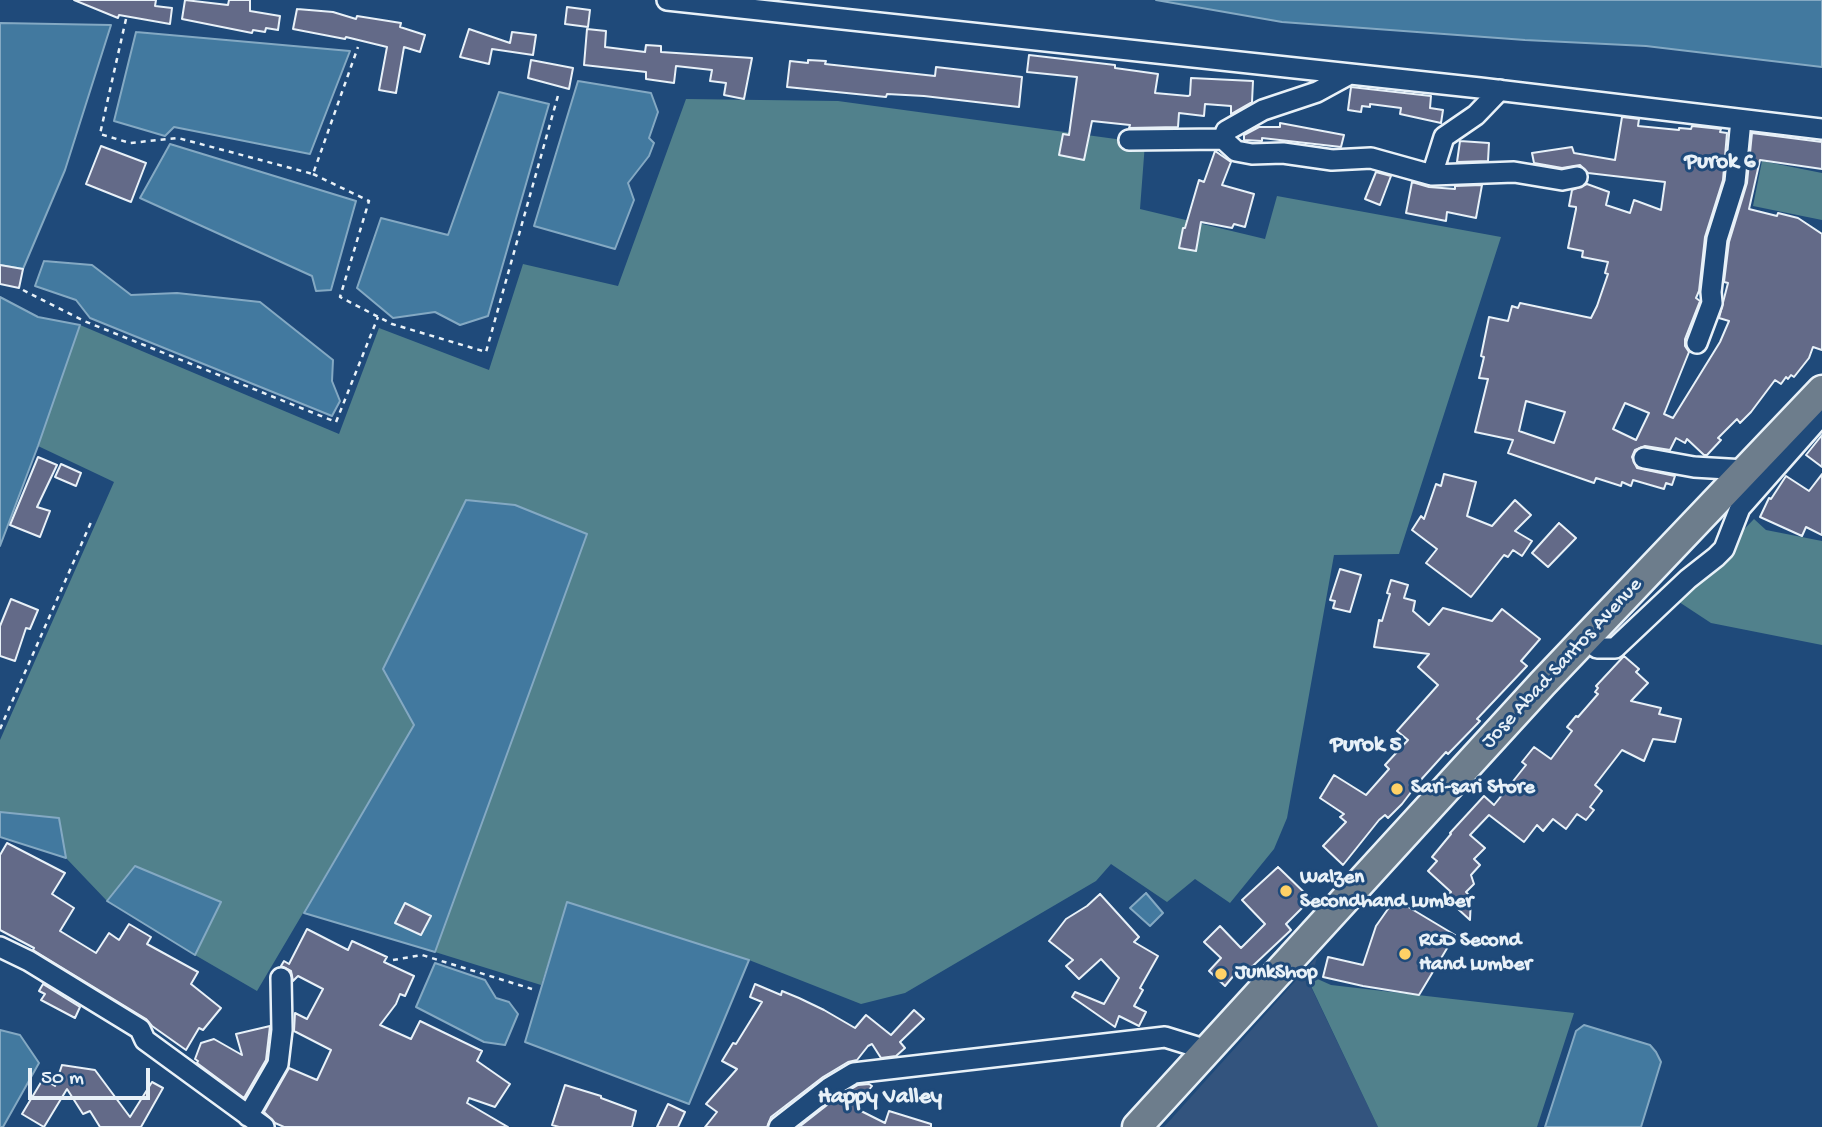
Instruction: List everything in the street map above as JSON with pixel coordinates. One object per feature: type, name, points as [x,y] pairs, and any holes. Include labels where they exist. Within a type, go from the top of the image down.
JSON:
[{"type":"highway","name":"Jose Abad Santos Avenue","points":[[1137,1127],[1586,638],[1822,390]]},
{"type":"street","points":[[667,0],[1500,90],[1822,129]]},
{"type":"street","points":[[1223,139],[1226,131],[1262,110],[1317,92],[1350,74]]},
{"type":"street","points":[[1432,175],[1444,137],[1476,115],[1500,90]]},
{"type":"street","points":[[1697,343],[1712,303],[1717,239],[1735,182],[1741,120]]},
{"type":"street","points":[[1129,140],[1223,139],[1236,151],[1252,154],[1283,153],[1332,160],[1371,158],[1432,175],[1514,173],[1562,180],[1577,177]]},
{"type":"street","points":[[1586,638],[1597,648],[1615,648],[1724,549],[1740,508],[1822,415]]},
{"type":"street","points":[[1643,458],[1694,467],[1745,470]]},
{"type":"street","points":[[0,947],[29,961],[140,1029],[145,1040],[258,1124],[278,1064],[282,1030],[281,978]]},
{"type":"street","points":[[779,1127],[829,1088],[854,1073],[1165,1037],[1207,1050]]},
{"type":"path","points":[[126,19],[100,134],[130,143],[178,138],[313,174],[369,201],[341,297],[392,324],[485,352],[559,92]]},
{"type":"path","points":[[313,174],[358,47]]},
{"type":"path","points":[[23,290],[84,321],[335,422],[378,317]]},
{"type":"path","points":[[0,729],[92,520]]},
{"type":"path","points":[[393,960],[422,956],[532,989]]},
{"type":"shaded area","points":[[1156,0],[1822,0],[1822,67],[1646,46],[1282,22]]},
{"type":"shaded area","points":[[0,23],[111,25],[65,170],[23,269],[0,265]]},
{"type":"shaded area","points":[[136,32],[350,51],[310,154],[174,127],[165,136],[114,121]]},
{"type":"shaded area","points":[[578,81],[651,93],[658,112],[649,138],[654,143],[649,156],[628,183],[634,200],[615,249],[534,226]]},
{"type":"shaded area","points":[[499,92],[549,104],[488,316],[460,325],[435,312],[393,318],[357,288],[381,218],[448,235]]},
{"type":"shaded area","points":[[170,144],[356,201],[331,290],[316,291],[312,276],[140,198]]},
{"type":"shaded area","points":[[44,261],[92,265],[131,295],[177,293],[260,302],[333,360],[332,381],[340,401],[332,416],[90,318],[76,300],[35,286]]},
{"type":"shaded area","points":[[0,297],[38,317],[80,325],[0,546]]},
{"type":"shaded area","points":[[466,500],[515,505],[587,534],[435,952],[304,913],[414,725],[383,669]]},
{"type":"shaded area","points":[[0,812],[59,818],[66,858],[0,837]]},
{"type":"shaded area","points":[[135,866],[221,902],[195,955],[107,901]]},
{"type":"shaded area","points":[[1146,893],[1163,913],[1150,926],[1130,908]]},
{"type":"shaded area","points":[[567,902],[749,960],[689,1104],[525,1042]]},
{"type":"shaded area","points":[[1317,957],[1310,985],[1378,1127],[1164,1127]]},
{"type":"shaded area","points":[[435,963],[485,980],[496,998],[509,1002],[518,1014],[505,1045],[484,1042],[416,1007]]},
{"type":"shaded area","points":[[1584,1025],[1650,1045],[1656,1052],[1661,1062],[1641,1127],[1545,1127],[1576,1031]]},
{"type":"shaded area","points":[[0,1030],[20,1035],[39,1063],[3,1127],[0,1127]]},
{"type":"green space","points":[[686,99],[838,101],[1145,143],[1140,209],[1265,239],[1277,196],[1501,237],[1399,554],[1334,555],[1287,818],[1274,849],[1230,903],[1195,879],[1167,902],[1111,864],[1096,881],[905,993],[861,1004],[749,960],[568,902],[541,985],[435,952],[587,534],[515,505],[414,725],[257,991],[195,955],[221,902],[135,866],[107,901],[66,858],[59,818],[0,812],[0,740],[114,482],[38,446],[80,325],[339,434],[379,328],[489,370],[523,264],[618,286]]},
{"type":"green space","points":[[1762,161],[1822,173],[1822,220],[1753,206]]},
{"type":"green space","points":[[1754,519],[1766,530],[1822,541],[1822,645],[1711,623],[1676,600]]},
{"type":"green space","points":[[1313,977],[1331,985],[1574,1013],[1537,1127],[1378,1127],[1310,984]]},
{"type":"building","points":[[74,0],[156,0],[155,6],[172,8],[170,24],[119,15],[118,18]]},
{"type":"building","points":[[185,0],[228,5],[229,0],[250,0],[250,11],[280,16],[278,30],[266,28],[265,32],[253,30],[252,33],[182,19]]},
{"type":"building","points":[[567,7],[590,10],[588,27],[565,24]]},
{"type":"building","points":[[297,9],[401,23],[400,27],[425,35],[420,52],[404,47],[396,93],[379,90],[387,47],[346,37],[345,39],[293,29]]},
{"type":"building","points":[[469,29],[510,43],[512,32],[536,35],[533,55],[492,49],[489,64],[460,57]]},
{"type":"building","points":[[587,29],[606,31],[605,47],[645,52],[646,45],[661,46],[661,52],[752,58],[744,99],[724,95],[726,83],[710,81],[712,70],[676,66],[674,83],[646,79],[646,72],[584,65]]},
{"type":"building","points":[[1029,55],[1115,65],[1115,68],[1158,74],[1155,93],[1188,96],[1191,78],[1253,81],[1252,102],[1231,114],[1231,106],[1205,104],[1204,116],[1179,113],[1178,127],[1129,128],[1130,125],[1092,121],[1084,160],[1059,155],[1063,134],[1069,135],[1077,77],[1027,72]]},
{"type":"building","points":[[531,60],[573,68],[569,89],[528,78]]},
{"type":"building","points":[[808,60],[935,76],[936,67],[1022,77],[1019,107],[924,96],[887,94],[886,97],[787,87],[790,61],[808,63]]},
{"type":"building","points":[[1351,87],[1431,96],[1430,108],[1443,110],[1441,123],[1400,114],[1401,108],[1370,104],[1370,107],[1362,106],[1361,112],[1348,110]]},
{"type":"building","points":[[1622,117],[1639,119],[1638,126],[1679,130],[1691,129],[1692,126],[1721,129],[1720,132],[1727,133],[1723,180],[1705,237],[1696,298],[1700,301],[1685,339],[1689,352],[1664,414],[1673,418],[1720,342],[1729,321],[1719,318],[1728,283],[1724,282],[1729,242],[1747,183],[1752,133],[1822,142],[1822,169],[1760,160],[1749,209],[1798,218],[1822,234],[1822,350],[1813,347],[1809,358],[1794,377],[1786,377],[1781,384],[1775,380],[1751,412],[1740,423],[1737,419],[1718,438],[1721,440],[1707,455],[1687,439],[1685,443],[1676,438],[1670,450],[1645,446],[1635,450],[1632,457],[1637,468],[1675,476],[1672,485],[1666,483],[1664,489],[1633,480],[1631,486],[1622,482],[1621,486],[1596,478],[1594,483],[1508,453],[1513,440],[1475,432],[1488,379],[1479,378],[1489,317],[1508,321],[1512,306],[1518,308],[1520,303],[1591,318],[1597,306],[1608,274],[1605,273],[1608,262],[1582,257],[1583,251],[1568,248],[1576,209],[1569,206],[1572,190],[1587,184],[1609,192],[1606,205],[1630,213],[1634,200],[1661,210],[1665,182],[1588,173],[1580,165],[1562,168],[1534,163],[1532,153],[1572,147],[1574,153],[1615,160]],"holes":[[[1526,401],[1565,412],[1554,443],[1519,431]],[[1625,403],[1649,413],[1636,440],[1613,429]]]},
{"type":"building","points":[[1280,123],[1344,135],[1341,147],[1262,138],[1262,141],[1244,140],[1244,135],[1259,127],[1280,127]]},
{"type":"building","points":[[1460,141],[1489,143],[1488,161],[1457,162]]},
{"type":"building","points":[[101,146],[146,163],[131,202],[86,184]]},
{"type":"building","points":[[1215,151],[1231,162],[1222,185],[1254,194],[1245,227],[1234,224],[1232,228],[1201,222],[1196,251],[1179,248],[1199,180],[1204,182]]},
{"type":"building","points":[[1376,172],[1391,176],[1380,205],[1365,199]]},
{"type":"building","points":[[1412,182],[1429,187],[1455,189],[1455,186],[1482,185],[1476,218],[1447,212],[1446,221],[1406,213]]},
{"type":"building","points":[[0,265],[23,269],[19,288],[0,284]]},
{"type":"building","points":[[1822,435],[1822,467],[1806,455]]},
{"type":"building","points":[[38,457],[57,465],[37,507],[50,511],[40,537],[10,525]]},
{"type":"building","points":[[61,464],[81,473],[76,486],[55,477]]},
{"type":"building","points":[[1444,474],[1476,482],[1467,516],[1492,526],[1515,500],[1531,515],[1515,531],[1532,541],[1522,556],[1513,550],[1508,557],[1504,555],[1471,597],[1426,563],[1437,549],[1412,530],[1421,516],[1424,519],[1436,484],[1441,486]]},
{"type":"building","points":[[1822,474],[1822,535],[1806,527],[1802,536],[1760,517],[1769,498],[1771,499],[1786,476],[1809,491]]},
{"type":"building","points":[[1559,523],[1576,538],[1548,567],[1532,553]]},
{"type":"building","points":[[1340,569],[1361,575],[1350,612],[1333,608],[1335,601],[1330,600]]},
{"type":"building","points":[[1391,580],[1408,585],[1404,598],[1415,601],[1413,611],[1429,625],[1443,608],[1492,621],[1502,609],[1540,639],[1521,661],[1527,666],[1477,719],[1480,721],[1448,754],[1446,752],[1388,818],[1385,815],[1379,820],[1343,865],[1323,846],[1346,822],[1340,817],[1344,814],[1320,798],[1334,775],[1366,795],[1389,769],[1385,765],[1408,740],[1397,731],[1438,685],[1418,667],[1429,654],[1374,647],[1379,620],[1382,621],[1390,594],[1387,593]]},
{"type":"building","points":[[11,599],[38,610],[30,629],[26,628],[15,661],[0,656],[0,626]]},
{"type":"building","points":[[1624,656],[1639,669],[1636,672],[1648,683],[1631,701],[1661,708],[1659,714],[1681,719],[1675,742],[1653,739],[1644,761],[1622,750],[1595,785],[1602,791],[1590,807],[1594,810],[1586,820],[1577,814],[1566,829],[1553,819],[1543,831],[1537,825],[1524,842],[1489,815],[1470,835],[1485,848],[1474,859],[1480,865],[1471,875],[1474,884],[1466,892],[1471,897],[1470,920],[1446,898],[1451,892],[1428,871],[1437,861],[1432,857],[1484,796],[1494,805],[1526,765],[1522,762],[1534,747],[1551,759],[1572,731],[1567,727],[1598,694],[1595,692],[1598,688],[1596,686]]},
{"type":"building","points":[[7,843],[65,873],[52,894],[74,908],[60,931],[96,953],[109,933],[119,940],[129,924],[151,937],[147,944],[198,972],[191,984],[221,1008],[203,1030],[199,1028],[186,1050],[146,1019],[33,950],[34,948],[0,930],[0,855]]},
{"type":"building","points":[[1278,867],[1311,899],[1286,924],[1291,930],[1240,978],[1235,974],[1225,986],[1209,971],[1221,958],[1204,942],[1220,926],[1241,948],[1265,924],[1242,900]]},
{"type":"building","points":[[1100,894],[1139,937],[1134,942],[1158,956],[1140,988],[1143,990],[1134,1006],[1146,1012],[1139,1026],[1119,1016],[1115,1027],[1072,997],[1075,992],[1104,1004],[1119,978],[1101,959],[1079,979],[1066,966],[1073,960],[1049,941],[1066,919]]},
{"type":"building","name":"RCD Second Hand Lumber","points":[[1395,899],[1455,935],[1419,995],[1323,977],[1328,957],[1363,965],[1376,926]]},
{"type":"building","points":[[405,903],[431,916],[421,935],[395,923]]},
{"type":"building","points":[[307,929],[348,950],[352,941],[387,957],[384,962],[414,976],[405,996],[400,994],[380,1025],[411,1039],[420,1021],[482,1051],[477,1061],[510,1084],[495,1107],[469,1098],[467,1103],[508,1127],[284,1127],[275,1123],[264,1112],[289,1068],[317,1080],[331,1050],[294,1031],[295,1013],[307,1019],[323,989],[298,976],[293,981],[291,971],[281,966],[284,961],[289,964]]},
{"type":"building","points":[[43,984],[80,1007],[75,1018],[41,1000],[45,994],[39,991]]},
{"type":"building","points":[[755,984],[781,995],[782,991],[799,998],[855,1028],[866,1015],[891,1035],[914,1010],[924,1019],[900,1042],[905,1048],[896,1056],[881,1058],[872,1044],[868,1046],[857,1060],[848,1062],[823,1077],[771,1117],[767,1127],[705,1127],[717,1112],[706,1104],[737,1069],[722,1061],[762,1002],[750,997]]},
{"type":"building","points":[[270,1026],[266,1060],[244,1098],[195,1059],[201,1043],[214,1039],[242,1055],[236,1034]]},
{"type":"building","points":[[62,1065],[95,1070],[130,1117],[152,1082],[163,1088],[141,1127],[100,1127],[90,1111],[83,1114],[67,1089],[44,1127],[22,1114],[43,1079],[55,1086]]},
{"type":"building","points":[[565,1085],[636,1111],[632,1127],[552,1125]]},
{"type":"building","points":[[858,1085],[872,1086],[855,1108],[885,1123],[889,1111],[931,1124],[931,1127],[799,1127],[836,1098]]},
{"type":"building","points":[[668,1104],[685,1112],[678,1127],[657,1127]]},
{"type":"place","name":"Sari-sari Store","points":[[1397,789]]},
{"type":"place","name":"Walzen Secondhand Lumber","points":[[1286,891]]},
{"type":"place","name":"RCD Second Hand Lumber","points":[[1405,954]]},
{"type":"place","name":"JunkShop","points":[[1221,974]]},
{"type":"district","name":"Purok 6","points":[[1720,163]]},
{"type":"district","name":"Purok 5","points":[[1366,746]]},
{"type":"district","name":"Happy Valley","points":[[880,1098]]}]
